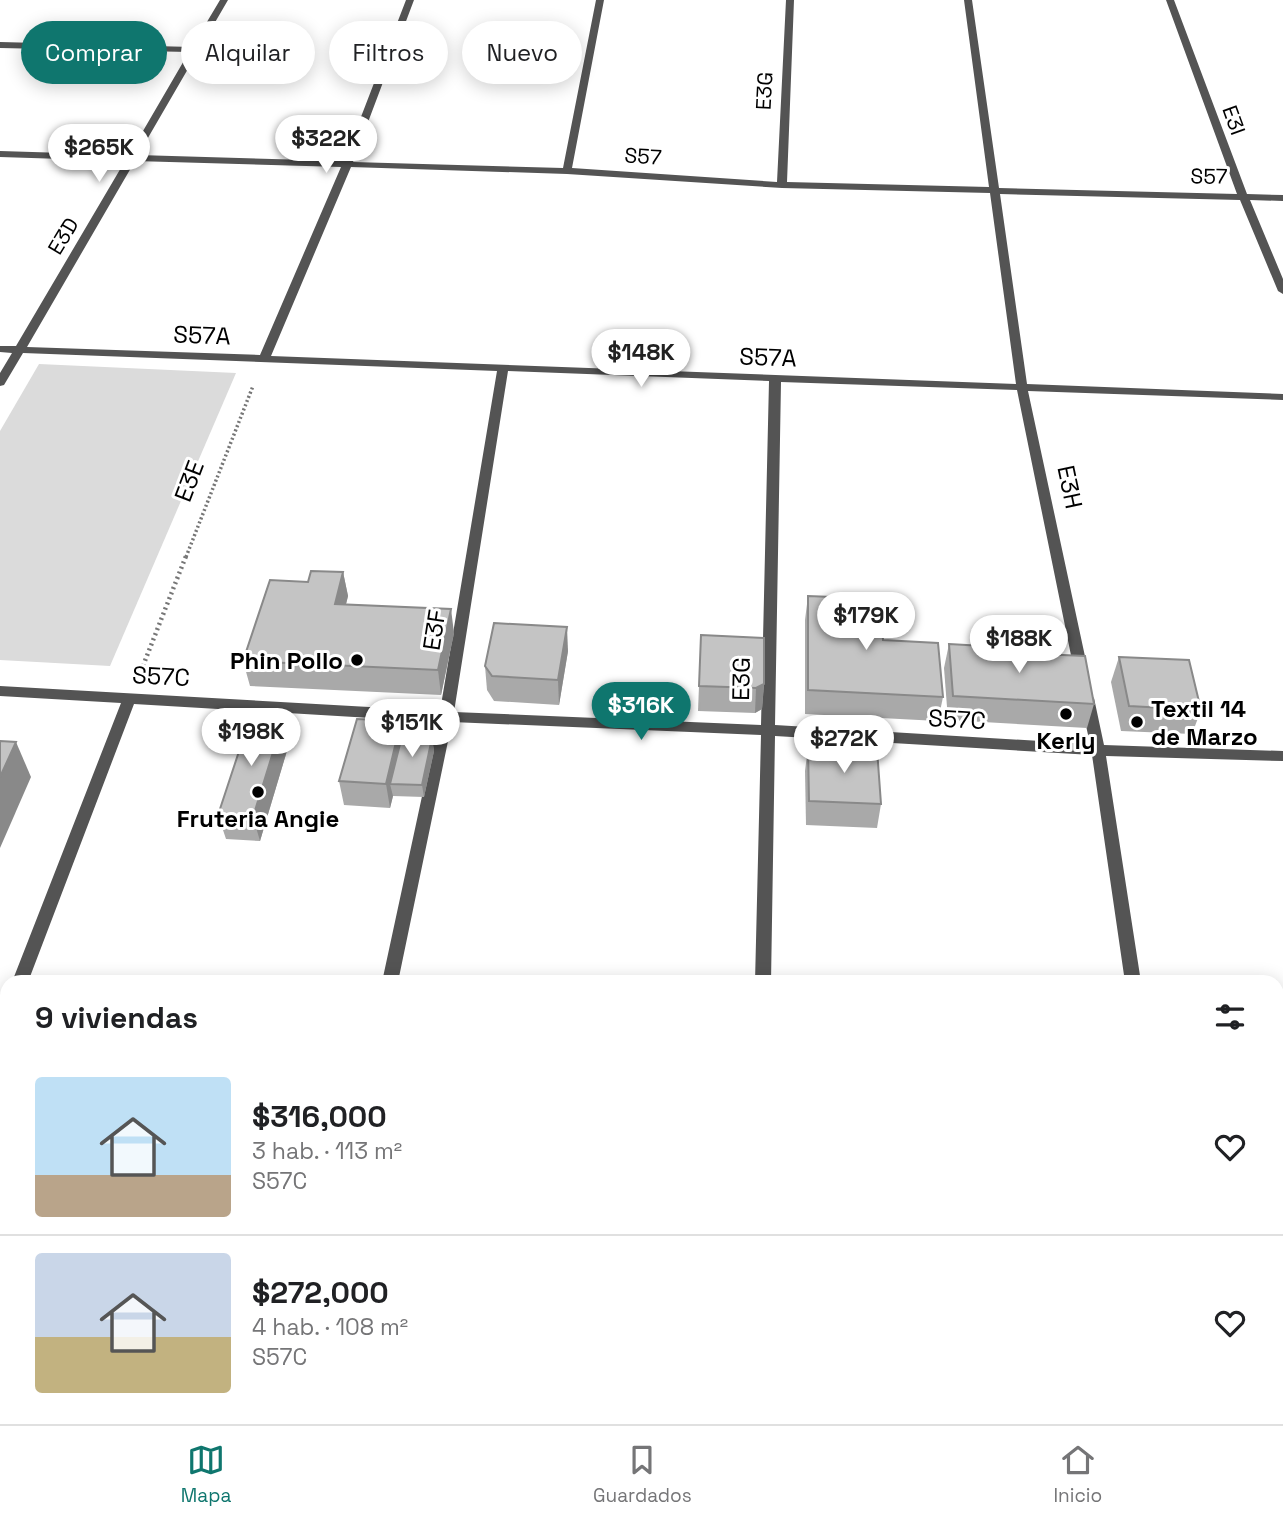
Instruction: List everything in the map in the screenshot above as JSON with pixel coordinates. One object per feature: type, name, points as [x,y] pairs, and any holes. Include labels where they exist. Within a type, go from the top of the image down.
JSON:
[{"type":"street","name":"E3D","points":[[210,21],[223,0]]},
{"type":"street","points":[[264,359],[348,163],[410,0]]},
{"type":"street","points":[[567,171],[600,0]]},
{"type":"street","name":"E3G","points":[[782,185],[790,0]]},
{"type":"street","name":"E3H","points":[[968,0],[1022,387],[1098,750],[1132,975]]},
{"type":"street","name":"E3I","points":[[1170,0],[1243,196],[1283,291]]},
{"type":"street","points":[[0,46],[181,50]]},
{"type":"street","name":"E3D","points":[[0,383],[181,70]]},
{"type":"street","name":"S57","points":[[0,155],[567,171],[782,185],[1283,198]]},
{"type":"street","name":"S57A","points":[[0,349],[1283,397]]},
{"type":"street","name":"E3F","points":[[391,975],[446,717],[503,368]]},
{"type":"street","name":"E3G","points":[[763,975],[775,378]]},
{"type":"street","name":"S57C","points":[[0,691],[446,717],[766,730],[1098,750],[1283,756]]},
{"type":"street","points":[[23,975],[130,697]]},
{"type":"path","name":"E3E","points":[[130,697],[264,359]]},
{"type":"shaded area","points":[[39,364],[236,373],[110,666],[0,660],[0,431]]},
{"type":"building","points":[[311,571],[343,572],[335,604],[451,609],[438,670],[243,661],[270,580],[308,582]]},
{"type":"building","points":[[808,596],[881,599],[883,640],[938,643],[943,697],[808,690]]},
{"type":"building","points":[[494,623],[567,627],[558,680],[492,676],[485,666]]},
{"type":"building","points":[[701,635],[764,638],[764,684],[756,688],[699,686]]},
{"type":"building","points":[[949,644],[1017,648],[1017,653],[1085,656],[1094,704],[953,696]]},
{"type":"building","points":[[1119,657],[1189,660],[1201,710],[1129,706]]},
{"type":"building","points":[[250,718],[283,720],[253,817],[218,815]]},
{"type":"building","points":[[357,719],[401,721],[386,784],[339,781]]},
{"type":"building","points":[[403,732],[427,734],[432,738],[422,785],[390,784]]},
{"type":"building","points":[[0,741],[16,742],[0,777]]},
{"type":"building","points":[[808,747],[877,749],[881,804],[809,801]]},
{"type":"place","name":"Phin Pollo","points":[[357,660]]},
{"type":"place","name":"Kerly","points":[[1066,714]]},
{"type":"place","name":"Textil 14 de Marzo","points":[[1137,722]]},
{"type":"place","name":"Fruteria Angie","points":[[258,792]]}]
